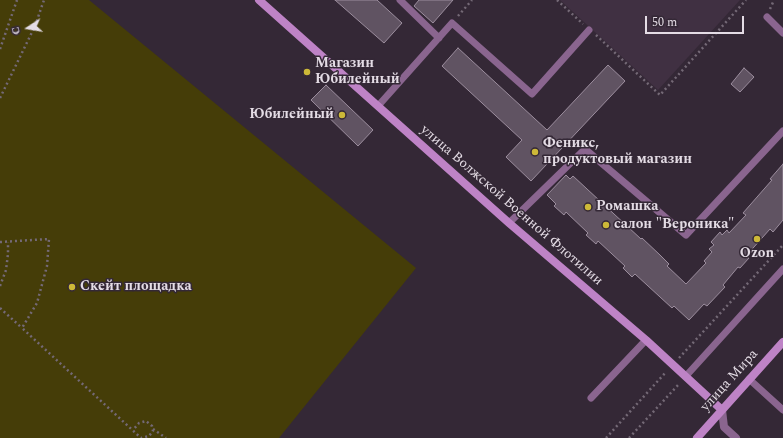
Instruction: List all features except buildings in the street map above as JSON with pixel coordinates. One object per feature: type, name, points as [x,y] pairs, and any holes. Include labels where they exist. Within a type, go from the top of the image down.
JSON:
[{"type":"street","name":"улица Волжской Военной Флотилии","points":[[259,0],[509,223],[674,364],[722,410]]},
{"type":"street","name":"улица Мира","points":[[697,438],[783,342]]},
{"type":"street","points":[[722,410],[724,427],[736,438]]},
{"type":"lane","points":[[400,0],[438,38]]},
{"type":"lane","points":[[767,17],[783,33]]},
{"type":"lane","points":[[378,106],[452,23],[532,94],[589,30]]},
{"type":"lane","points":[[509,223],[585,149],[686,235],[783,131]]},
{"type":"lane","points":[[686,376],[783,269]]},
{"type":"lane","points":[[591,398],[646,340]]},
{"type":"lane","points":[[749,379],[783,410]]},
{"type":"path","points":[[0,49],[17,0]]},
{"type":"path","points":[[0,98],[35,26],[44,0]]},
{"type":"path","points":[[452,23],[472,0]]},
{"type":"path","points":[[557,0],[660,95],[746,0]]},
{"type":"path","points":[[0,242],[49,239],[47,266],[37,303],[22,328]]},
{"type":"path","points":[[0,286],[6,270],[8,242]]},
{"type":"path","points":[[606,438],[783,246]]},
{"type":"path","points":[[0,308],[141,438],[149,436],[153,431],[153,428]]},
{"type":"path","points":[[629,438],[686,376]]},
{"type":"path","points":[[133,430],[139,423],[146,421],[166,438]]},
{"type":"shaded area","points":[[0,0],[89,0],[416,268],[279,438],[0,438]]},
{"type":"shaded area","points":[[560,0],[740,0],[658,90]]},
{"type":"place","name":"Магазин Юбилейный","points":[[307,72]]},
{"type":"place","name":"Юбилейный","points":[[342,115]]},
{"type":"place","name":"Феникс, продуктовый магазин","points":[[535,152]]},
{"type":"place","name":"Ромашка","points":[[588,207]]},
{"type":"place","name":"салон \"Вероника\"","points":[[606,225]]},
{"type":"place","name":"Ozon","points":[[757,239]]},
{"type":"place","name":"Скейт площадка","points":[[72,287]]}]
